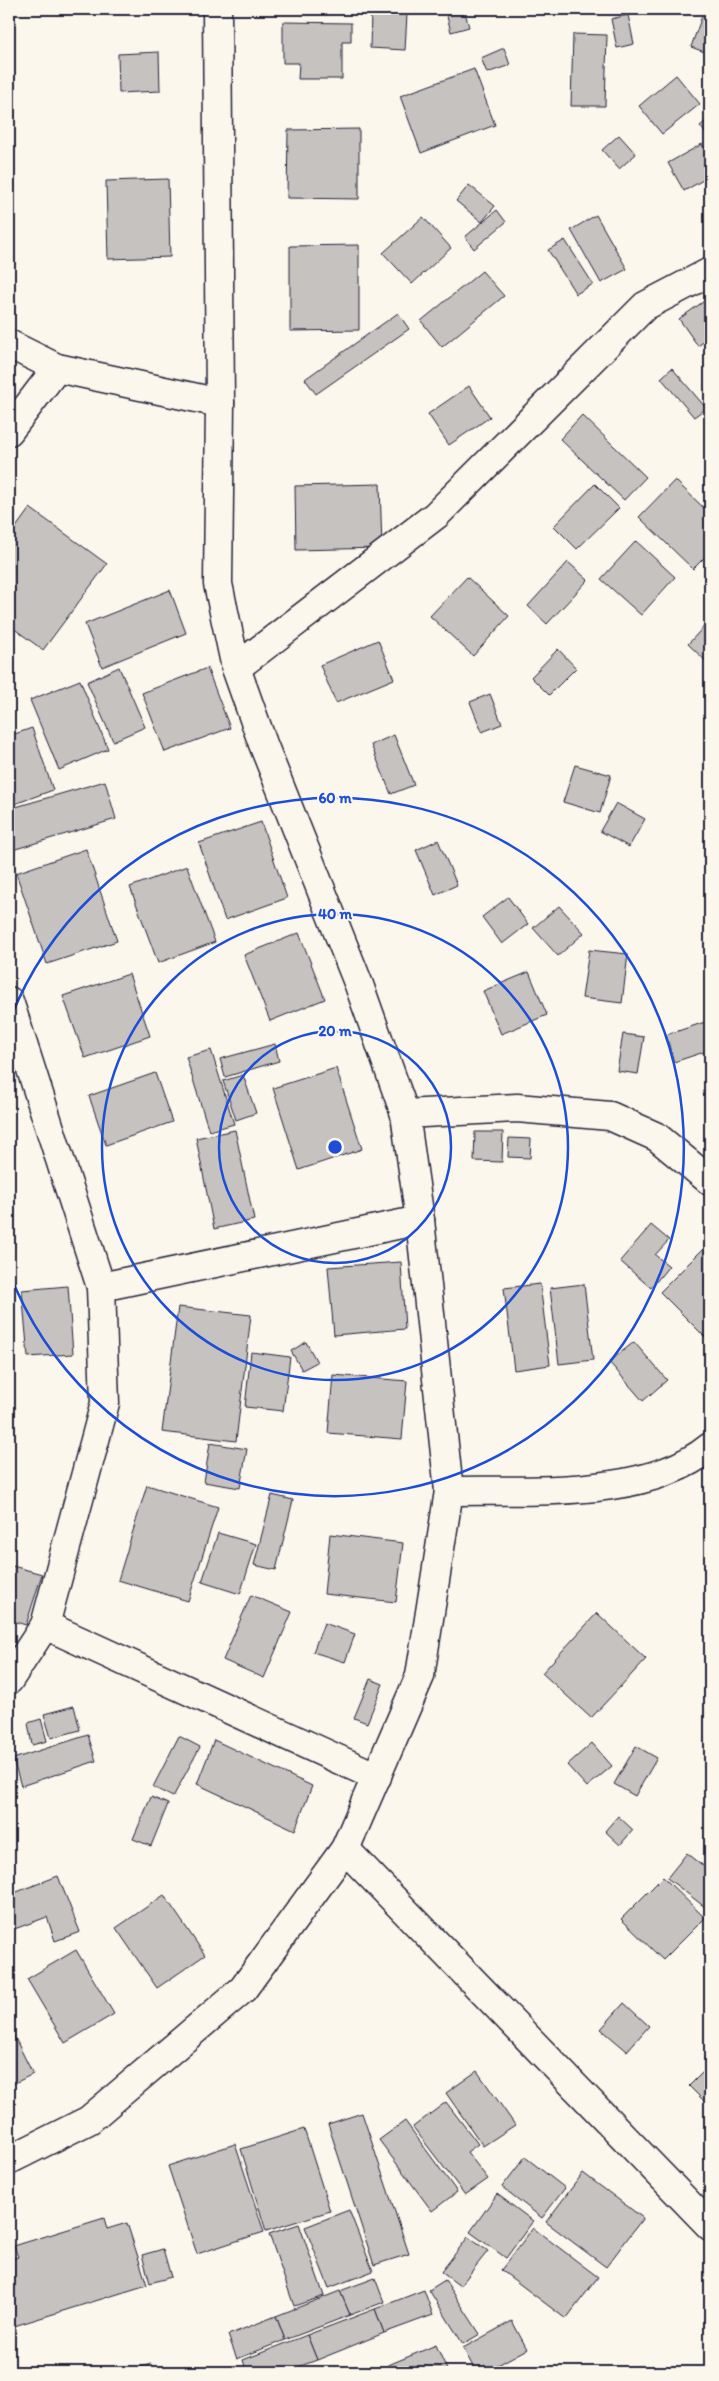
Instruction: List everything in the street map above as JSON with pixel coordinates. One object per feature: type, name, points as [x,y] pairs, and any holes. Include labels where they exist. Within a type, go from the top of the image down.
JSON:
[{"type":"street","points":[[9,2160],[89,2120],[243,1989],[345,1849],[420,1676],[450,1491],[420,1220],[405,1114],[359,985],[263,744],[236,668],[218,584],[220,403],[217,9]]},
{"type":"street","points":[[236,668],[436,515],[646,306],[710,272]]},
{"type":"street","points":[[9,344],[58,368],[220,403]]},
{"type":"street","points":[[9,431],[58,368]]},
{"type":"street","points":[[9,1001],[101,1287],[105,1403],[45,1626],[9,1680]]},
{"type":"street","points":[[405,1114],[518,1108],[610,1116],[657,1137],[710,1181]]},
{"type":"street","points":[[101,1287],[420,1220]]},
{"type":"street","points":[[450,1491],[601,1488],[656,1476],[702,1454],[710,1447]]},
{"type":"street","points":[[45,1626],[377,1778]]},
{"type":"street","points":[[345,1849],[710,2226]]},
{"type":"building","points":[[445,9],[464,9],[469,27],[451,32]]},
{"type":"building","points":[[685,9],[707,9],[706,13],[685,11]]},
{"type":"building","points":[[371,12],[407,14],[405,50],[370,48]]},
{"type":"building","points":[[628,15],[634,44],[617,48],[611,19]]},
{"type":"building","points":[[702,16],[710,20],[710,54],[691,47]]},
{"type":"building","points":[[283,22],[351,23],[351,42],[342,42],[342,79],[298,79],[299,63],[283,63]]},
{"type":"building","points":[[573,34],[607,35],[605,106],[571,106]]},
{"type":"building","points":[[504,48],[510,65],[487,73],[481,58]]},
{"type":"building","points":[[159,52],[160,91],[119,93],[118,54]]},
{"type":"building","points":[[474,69],[495,125],[421,153],[400,96]]},
{"type":"building","points":[[676,75],[700,104],[662,134],[639,106]]},
{"type":"building","points":[[710,118],[710,139],[700,126]]},
{"type":"building","points":[[359,129],[359,199],[287,198],[288,130]]},
{"type":"building","points":[[619,135],[636,154],[619,169],[602,150]]},
{"type":"building","points":[[702,144],[710,159],[710,176],[684,191],[668,163]]},
{"type":"building","points":[[168,179],[170,257],[108,259],[106,181]]},
{"type":"building","points":[[469,185],[495,206],[482,222],[456,201]]},
{"type":"building","points":[[497,210],[506,222],[474,249],[465,237]]},
{"type":"building","points":[[596,215],[627,269],[601,283],[571,230]]},
{"type":"building","points":[[423,217],[451,248],[412,284],[383,253]]},
{"type":"building","points":[[565,240],[593,284],[576,294],[548,250]]},
{"type":"building","points":[[359,245],[359,330],[290,331],[290,246]]},
{"type":"building","points":[[482,271],[504,296],[442,347],[421,321]]},
{"type":"building","points":[[710,297],[710,337],[698,346],[679,319]]},
{"type":"building","points":[[398,313],[409,329],[316,394],[305,379]]},
{"type":"building","points":[[672,368],[706,408],[694,417],[661,378]]},
{"type":"building","points":[[469,386],[490,417],[449,445],[428,414]]},
{"type":"building","points":[[582,415],[646,477],[624,500],[560,439]]},
{"type":"building","points":[[675,480],[710,514],[710,552],[693,569],[639,517]]},
{"type":"building","points":[[380,484],[382,548],[296,550],[295,486]]},
{"type":"building","points":[[595,484],[619,508],[577,549],[554,526]]},
{"type":"building","points":[[30,508],[107,564],[43,650],[9,625],[9,537]]},
{"type":"building","points":[[636,541],[675,577],[641,615],[601,579]]},
{"type":"building","points":[[568,562],[588,580],[547,624],[528,606]]},
{"type":"building","points":[[467,577],[509,616],[473,656],[430,616]]},
{"type":"building","points":[[170,590],[186,633],[102,667],[85,624]]},
{"type":"building","points":[[710,620],[710,665],[688,644]]},
{"type":"building","points":[[378,640],[394,679],[336,703],[320,665]]},
{"type":"building","points":[[558,649],[576,668],[549,695],[531,677]]},
{"type":"building","points":[[119,667],[145,727],[113,741],[87,682]]},
{"type":"building","points":[[207,668],[230,728],[165,752],[142,693]]},
{"type":"building","points":[[80,680],[108,749],[59,770],[30,700]]},
{"type":"building","points":[[490,694],[502,724],[482,732],[470,702]]},
{"type":"building","points":[[32,728],[53,790],[9,806],[9,736]]},
{"type":"building","points":[[394,735],[414,785],[391,794],[371,745]]},
{"type":"building","points":[[575,765],[611,775],[600,813],[563,802]]},
{"type":"building","points":[[105,781],[116,819],[9,851],[9,809]]},
{"type":"building","points":[[616,803],[645,819],[629,847],[600,831]]},
{"type":"building","points":[[261,822],[287,898],[225,920],[199,843]]},
{"type":"building","points":[[438,840],[457,885],[435,895],[416,850]]},
{"type":"building","points":[[86,849],[117,941],[47,964],[16,873]]},
{"type":"building","points":[[187,866],[215,942],[158,963],[130,887]]},
{"type":"building","points":[[508,897],[528,924],[502,944],[482,917]]},
{"type":"building","points":[[559,906],[584,933],[558,956],[533,928]]},
{"type":"building","points":[[299,933],[325,999],[270,1021],[244,955]]},
{"type":"building","points":[[589,950],[628,954],[622,1003],[582,998]]},
{"type":"building","points":[[529,972],[547,1015],[501,1034],[483,991]]},
{"type":"building","points":[[129,974],[150,1036],[85,1058],[63,996]]},
{"type":"building","points":[[705,1022],[710,1040],[710,1050],[674,1062],[666,1035]]},
{"type":"building","points":[[623,1034],[644,1037],[638,1074],[617,1071]]},
{"type":"building","points":[[275,1044],[279,1061],[225,1077],[220,1059]]},
{"type":"building","points":[[211,1050],[234,1124],[209,1131],[186,1057]]},
{"type":"building","points":[[336,1068],[362,1149],[299,1170],[273,1088]]},
{"type":"building","points":[[155,1073],[172,1122],[106,1145],[89,1096]]},
{"type":"building","points":[[243,1075],[256,1113],[236,1120],[223,1081]]},
{"type":"building","points":[[235,1130],[254,1220],[214,1229],[196,1138]]},
{"type":"building","points":[[475,1132],[503,1132],[502,1162],[474,1161]]},
{"type":"building","points":[[509,1138],[531,1139],[530,1158],[508,1157]]},
{"type":"building","points":[[651,1225],[669,1240],[655,1255],[669,1266],[651,1288],[620,1261]]},
{"type":"building","points":[[710,1242],[710,1331],[705,1337],[660,1292]]},
{"type":"building","points":[[401,1262],[405,1329],[334,1335],[328,1267]]},
{"type":"building","points":[[540,1284],[550,1365],[514,1370],[504,1288]]},
{"type":"building","points":[[584,1284],[593,1360],[559,1364],[550,1288]]},
{"type":"building","points":[[68,1286],[73,1354],[28,1357],[22,1290]]},
{"type":"building","points":[[178,1307],[251,1315],[236,1441],[162,1432]]},
{"type":"building","points":[[306,1342],[317,1362],[302,1370],[291,1351]]},
{"type":"building","points":[[634,1342],[667,1380],[643,1401],[609,1362]]},
{"type":"building","points":[[251,1352],[290,1357],[283,1411],[245,1407]]},
{"type":"building","points":[[333,1375],[407,1381],[402,1439],[328,1433]]},
{"type":"building","points":[[210,1443],[247,1449],[240,1488],[204,1482]]},
{"type":"building","points":[[147,1485],[218,1507],[188,1601],[118,1580]]},
{"type":"building","points":[[272,1495],[293,1500],[276,1570],[254,1565]]},
{"type":"building","points":[[218,1533],[256,1544],[240,1594],[202,1582]]},
{"type":"building","points":[[330,1534],[403,1543],[396,1602],[324,1594]]},
{"type":"building","points":[[9,1565],[42,1574],[26,1625],[9,1620]]},
{"type":"building","points":[[251,1595],[292,1612],[264,1678],[223,1660]]},
{"type":"building","points":[[597,1613],[646,1659],[591,1718],[542,1673]]},
{"type":"building","points":[[324,1623],[355,1634],[345,1662],[313,1652]]},
{"type":"building","points":[[370,1679],[383,1684],[367,1723],[354,1718]]},
{"type":"building","points":[[74,1706],[80,1730],[51,1738],[44,1714]]},
{"type":"building","points":[[41,1719],[47,1741],[32,1745],[28,1723]]},
{"type":"building","points":[[88,1735],[96,1761],[21,1786],[13,1759]]},
{"type":"building","points":[[179,1736],[200,1747],[173,1797],[153,1787]]},
{"type":"building","points":[[214,1740],[312,1786],[295,1830],[197,1784]]},
{"type":"building","points":[[592,1743],[612,1766],[587,1787],[567,1765]]},
{"type":"building","points":[[636,1746],[657,1758],[635,1796],[614,1784]]},
{"type":"building","points":[[151,1797],[168,1804],[151,1846],[133,1839]]},
{"type":"building","points":[[618,1816],[633,1830],[620,1845],[605,1831]]},
{"type":"building","points":[[687,1853],[710,1871],[710,1911],[667,1878]]},
{"type":"building","points":[[58,1876],[80,1932],[55,1941],[47,1917],[9,1931],[9,1895]]},
{"type":"building","points":[[663,1877],[705,1918],[663,1960],[621,1919]]},
{"type":"building","points":[[164,1895],[205,1955],[157,1988],[116,1928]]},
{"type":"building","points":[[76,1950],[114,2014],[65,2043],[27,1979]]},
{"type":"building","points":[[624,2003],[649,2026],[627,2051],[601,2029]]},
{"type":"building","points":[[9,2026],[33,2074],[9,2086]]},
{"type":"building","points":[[710,2065],[710,2107],[689,2086]]},
{"type":"building","points":[[477,2071],[515,2125],[483,2146],[446,2093]]},
{"type":"building","points":[[446,2102],[478,2144],[467,2152],[488,2179],[465,2195],[413,2127]]},
{"type":"building","points":[[362,2113],[409,2254],[374,2265],[328,2124]]},
{"type":"building","points":[[405,2121],[457,2192],[432,2211],[379,2140]]},
{"type":"building","points":[[304,2129],[330,2211],[266,2231],[241,2149]]},
{"type":"building","points":[[235,2144],[264,2232],[197,2254],[168,2166]]},
{"type":"building","points":[[525,2157],[565,2188],[542,2218],[502,2187]]},
{"type":"building","points":[[583,2173],[643,2218],[606,2267],[546,2222]]},
{"type":"building","points":[[497,2194],[533,2221],[506,2258],[470,2232]]},
{"type":"building","points":[[349,2210],[373,2271],[329,2288],[305,2227]]},
{"type":"building","points":[[104,2218],[107,2229],[127,2223],[147,2285],[11,2327],[9,2319],[9,2260],[18,2257],[14,2246]]},
{"type":"building","points":[[299,2224],[324,2296],[294,2306],[269,2234]]},
{"type":"building","points":[[533,2228],[598,2277],[566,2319],[501,2270]]},
{"type":"building","points":[[468,2237],[488,2251],[460,2286],[441,2272]]},
{"type":"building","points":[[163,2249],[171,2277],[150,2283],[142,2255]]},
{"type":"building","points":[[375,2278],[384,2302],[350,2315],[340,2291]]},
{"type":"building","points":[[445,2280],[480,2334],[463,2344],[429,2290]]},
{"type":"building","points":[[424,2290],[433,2315],[384,2333],[375,2309]]},
{"type":"building","points":[[340,2291],[350,2315],[285,2340],[276,2316]]},
{"type":"building","points":[[375,2309],[384,2333],[317,2360],[307,2335]]},
{"type":"building","points":[[276,2316],[285,2340],[237,2359],[228,2335]]},
{"type":"building","points":[[512,2321],[527,2349],[485,2372],[476,2372],[463,2348]]},
{"type":"building","points":[[307,2335],[317,2360],[284,2372],[247,2372],[243,2360]]},
{"type":"building","points":[[436,2345],[448,2372],[388,2372],[386,2366]]},
{"type":"building","points":[[151,2364],[154,2372],[124,2372]]}]
